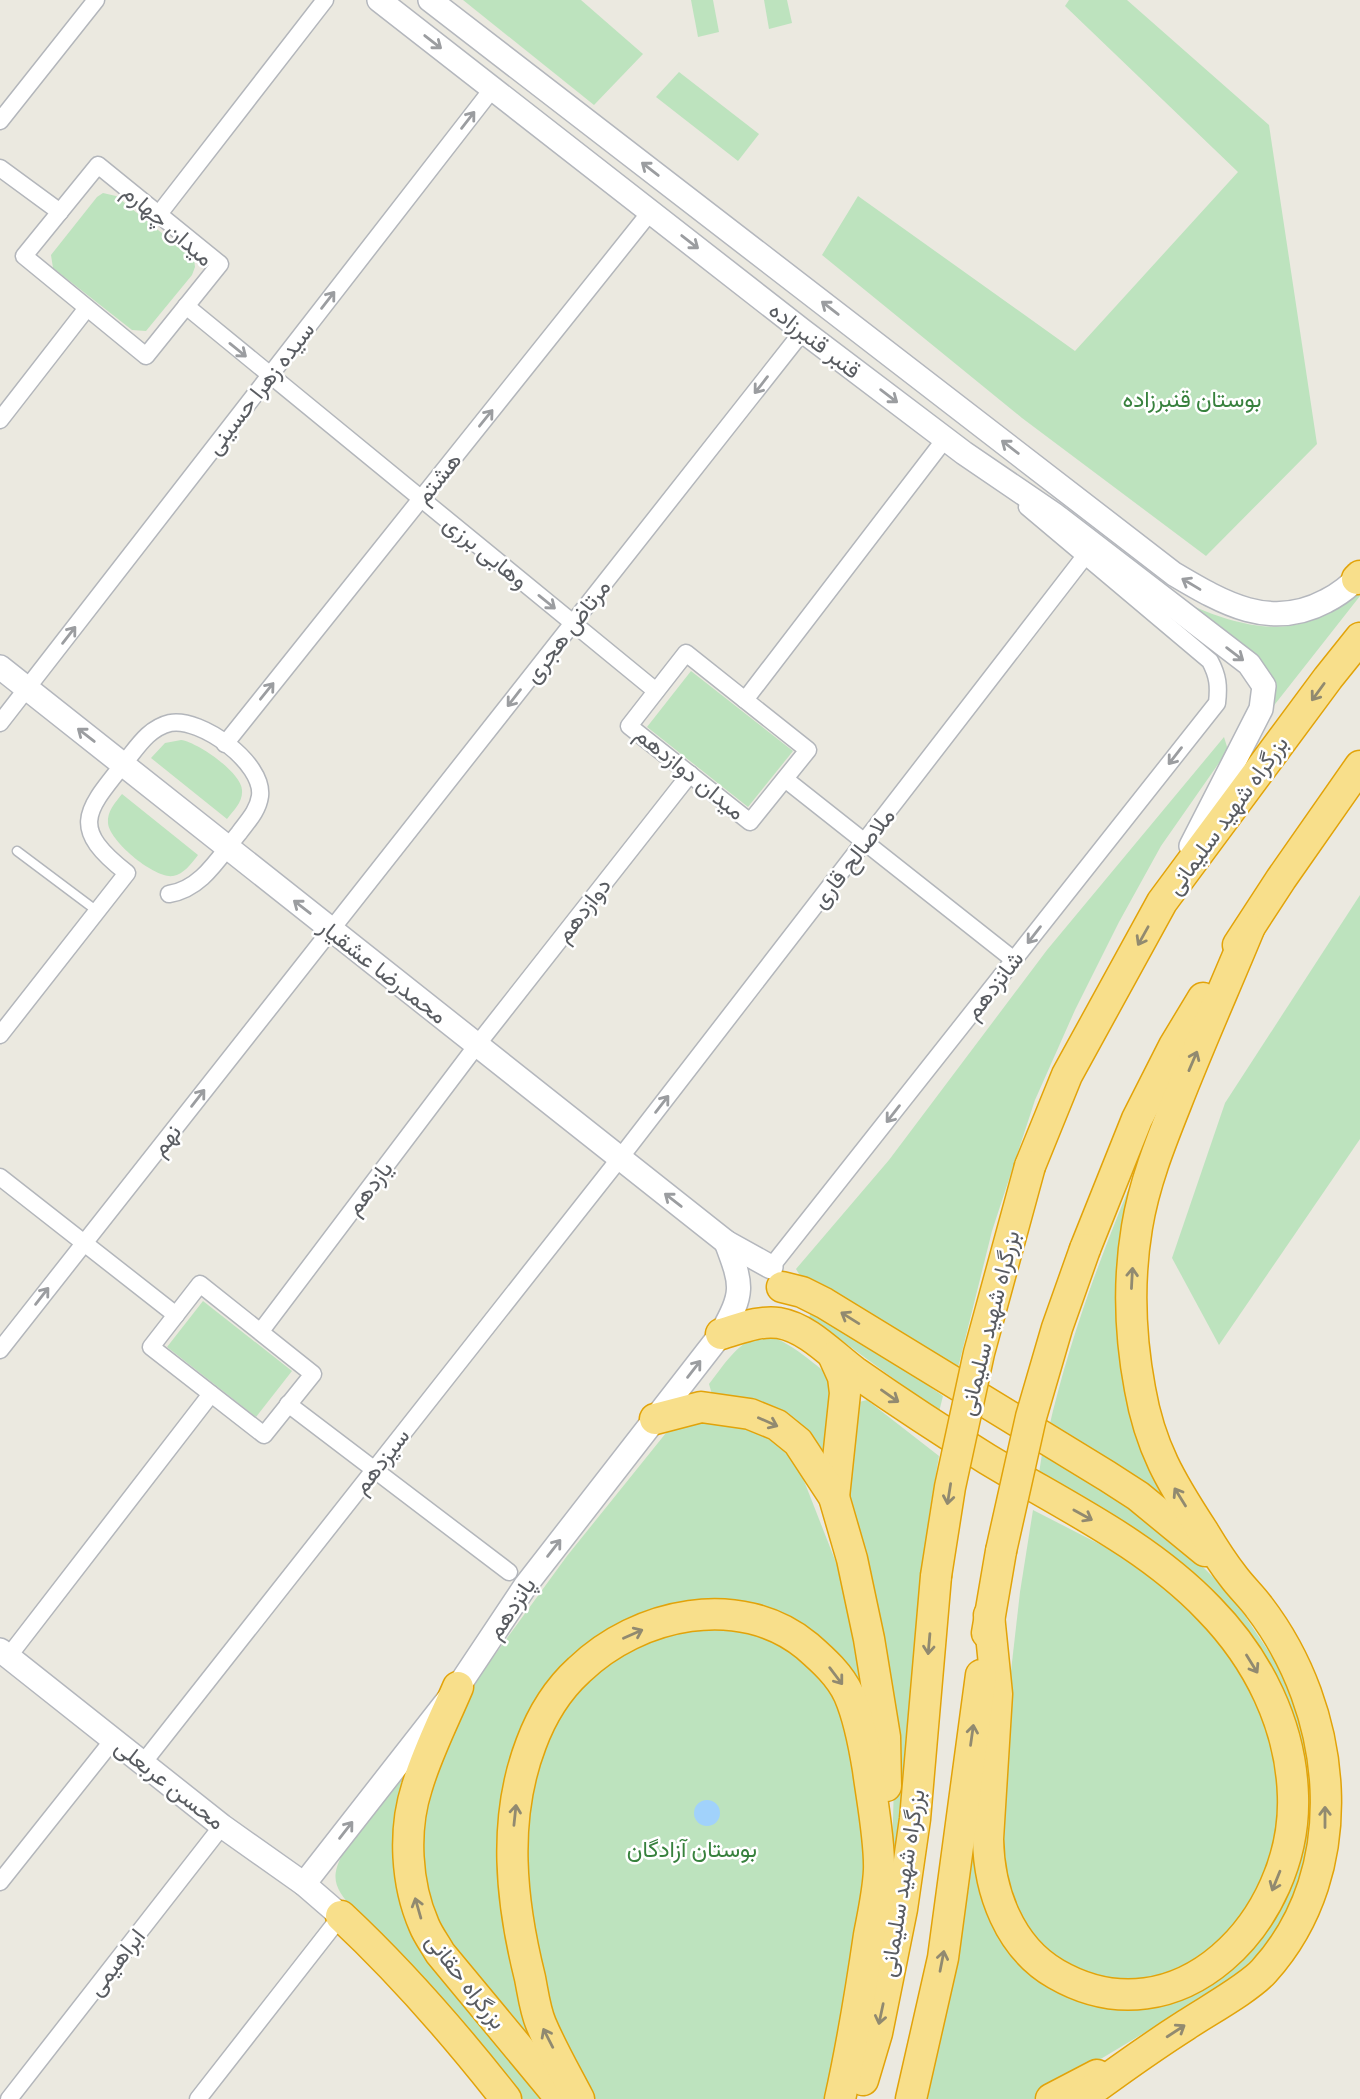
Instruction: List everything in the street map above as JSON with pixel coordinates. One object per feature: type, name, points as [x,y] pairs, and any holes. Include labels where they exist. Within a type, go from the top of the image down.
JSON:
[{"type":"highway","name":"بزرگراه شهید سلیمانی","points":[[858,2099],[877,2033],[902,1909],[915,1819],[936,1576],[950,1486],[979,1353],[1030,1166],[1067,1076],[1162,902],[1360,638]]},
{"type":"highway","points":[[911,2099],[943,1958],[989,1615],[1001,1551],[1031,1417],[1057,1328],[1137,1119],[1168,1058],[1212,982],[1360,766]]},
{"type":"highway","points":[[1080,2099],[1140,2054],[1262,1973],[1296,1929],[1314,1882],[1325,1831],[1325,1776],[1318,1729],[1308,1695],[1290,1655],[1260,1608],[1231,1574],[1180,1497],[1158,1455],[1140,1393],[1131,1324],[1137,1224],[1152,1169],[1187,1076],[1249,929]]},
{"type":"highway","points":[[776,1277],[824,1303],[1128,1489],[1231,1574]]},
{"type":"highway","points":[[776,1277],[800,1329]]},
{"type":"highway","points":[[721,1334],[760,1323],[777,1323],[800,1329],[834,1357],[931,1425],[1108,1529],[1167,1569],[1209,1608],[1231,1634],[1254,1667],[1273,1702],[1282,1727],[1293,1798],[1291,1827],[1278,1880],[1264,1909],[1243,1938],[1221,1960],[1201,1973],[1174,1987],[1150,1994],[1124,1995],[1093,1990],[1045,1967],[1026,1949],[1010,1927],[997,1898],[988,1863],[997,1694],[989,1615]]},
{"type":"highway","points":[[834,1357],[843,1377],[845,1393],[834,1497]]},
{"type":"highway","points":[[655,1419],[701,1407],[750,1414],[777,1425],[798,1442],[834,1497],[852,1559],[869,1639],[885,1737],[886,1788],[879,1869],[855,2031],[840,2099]]},
{"type":"highway","points":[[579,2099],[540,2022],[522,1948],[511,1854],[518,1788],[530,1745],[559,1692],[593,1658],[618,1640],[650,1626],[687,1616],[719,1613],[777,1626],[798,1639],[837,1675],[855,1710],[872,1799],[879,1869]]},
{"type":"highway","name":"بزرگراه حقانی","points":[[458,1687],[416,1788],[411,1817],[410,1863],[418,1911],[440,1953],[561,2099]]},
{"type":"highway","name":"بزرگراه حقانی","points":[[341,1916],[380,1952],[410,1985],[462,2043],[506,2099]]},
{"type":"highway","points":[[1051,2099],[1140,2054]]},
{"type":"main road","name":"قنبر قنبرزاده","points":[[379,0],[803,331],[964,453]]},
{"type":"main road","name":"قنبر قنبرزاده","points":[[430,0],[1174,574],[1213,598],[1253,612],[1277,615],[1296,614],[1333,597],[1359,577]]},
{"type":"main road","points":[[964,453],[1055,515],[1242,659],[1264,685],[1261,709],[1162,902]]},
{"type":"main road","name":"محمدرضا عشقیار","points":[[0,667],[726,1242],[776,1277]]},
{"type":"main road","name":"پانزدهم","points":[[304,1884],[458,1687],[526,1585],[721,1334],[737,1305],[740,1284],[726,1242]]},
{"type":"main road","name":"محسن عربعلی","points":[[4,1653],[222,1826],[304,1884],[341,1916]]},
{"type":"street","points":[[0,121],[96,0]]},
{"type":"street","points":[[159,214],[325,0]]},
{"type":"street","name":"سیده زهرا حسینی","points":[[0,723],[493,88]]},
{"type":"street","name":"میدان چهارم","points":[[98,165],[159,214],[220,264],[146,356],[24,256],[98,165]]},
{"type":"street","points":[[0,168],[60,212]]},
{"type":"street","name":"هشتم","points":[[225,744],[651,211]]},
{"type":"street","name":"وهابی برزی","points":[[186,306],[656,691]]},
{"type":"street","points":[[0,420],[87,308]]},
{"type":"street","name":"مرتاض هجری","points":[[331,930],[803,331]]},
{"type":"street","points":[[745,700],[945,439]]},
{"type":"street","name":"قنبر قنبرزاده","points":[[964,453],[1210,661],[1217,674],[1217,703]]},
{"type":"street","name":"ملاصالح قاری","points":[[620,1158],[1084,556]]},
{"type":"street","name":"میدان دوازدهم","points":[[686,653],[745,700],[808,750],[750,822],[629,726],[686,653]]},
{"type":"street","name":"شانزدهم","points":[[776,1277],[1014,960],[1217,703]]},
{"type":"street","points":[[0,1035],[127,873],[98,848],[90,827],[94,800],[148,734],[168,723],[194,724],[225,744],[253,769],[260,788],[258,806],[196,884],[179,893],[169,894]]},
{"type":"street","name":"دوازدهم","points":[[477,1045],[690,774]]},
{"type":"street","points":[[785,779],[1014,960]]},
{"type":"street","name":"نهم","points":[[0,1350],[331,930]]},
{"type":"street","name":"یازدهم","points":[[261,1331],[477,1045]]},
{"type":"street","name":"سیزدهم","points":[[143,1763],[620,1158]]},
{"type":"street","points":[[0,1177],[176,1315]]},
{"type":"street","points":[[200,1284],[261,1331],[313,1374],[264,1435],[151,1347],[200,1284]]},
{"type":"street","points":[[4,1653],[211,1394]]},
{"type":"street","points":[[288,1404],[509,1572]]},
{"type":"street","points":[[0,1882],[113,1740]]},
{"type":"street","name":"ابراهیمی","points":[[9,2099],[222,1826]]},
{"type":"street","points":[[198,2099],[341,1916]]},
{"type":"lane","points":[[17,850],[97,911]]},
{"type":"green space","points":[[463,0],[581,0],[643,54],[594,105]]},
{"type":"green space","points":[[691,0],[713,0],[719,32],[698,37]]},
{"type":"green space","points":[[764,0],[787,0],[792,23],[769,29]]},
{"type":"green space","name":"بوستان قنبرزاده","points":[[1069,0],[1127,0],[1269,125],[1317,444],[1206,556],[1022,418],[822,255],[858,196],[1075,351],[1238,172],[1065,6]]},
{"type":"green space","points":[[679,72],[759,134],[738,161],[656,97]]},
{"type":"green space","points":[[103,193],[116,196],[194,259],[192,275],[146,331],[132,330],[53,268],[51,255]]},
{"type":"green space","points":[[1360,586],[1360,596],[1264,718],[1270,704],[1188,604],[1245,624],[1291,626],[1320,615]]},
{"type":"green space","points":[[691,671],[793,751],[748,807],[647,727]]},
{"type":"green space","points":[[1224,737],[1228,750],[1161,846],[1119,922],[1075,1010],[1035,1100],[992,1231],[956,1376],[799,1274],[796,1269],[889,1160],[1047,950]]},
{"type":"green space","points":[[181,740],[197,746],[217,759],[240,783],[241,798],[227,819],[151,758],[165,743]]},
{"type":"green space","points":[[122,794],[198,855],[184,871],[173,876],[155,872],[134,857],[116,839],[110,831],[108,819],[112,807]]},
{"type":"green space","points":[[1360,895],[1360,1139],[1219,1345],[1172,1258],[1225,1103]]},
{"type":"green space","points":[[1144,1152],[1125,1293],[1194,1530],[1048,1432],[1067,1360],[1090,1290]]},
{"type":"green space","points":[[203,1301],[292,1371],[256,1417],[167,1347]]},
{"type":"green space","points":[[811,1310],[943,1396],[939,1412],[837,1337],[817,1329],[809,1319]]},
{"type":"green space","points":[[762,1333],[793,1348],[840,1384],[829,1477],[713,1398],[709,1384],[726,1361],[738,1349]]},
{"type":"green space","points":[[867,1400],[939,1456],[929,1515],[918,1634],[908,1796],[879,1974],[892,1857],[894,1782],[846,1488],[855,1403]]},
{"type":"green space","points":[[741,1419],[776,1442],[799,1468],[855,1611],[869,1734],[770,1614],[585,1647],[504,1835],[553,2066],[439,1940],[422,1893],[424,1800],[459,1704],[567,1556],[674,1423]]},
{"type":"green space","points":[[1042,1454],[1121,1500],[1200,1564],[1243,1613],[1287,1679],[1300,1710],[1311,1777],[1312,1823],[1297,1891],[1282,1921],[1263,1949],[1229,1982],[1034,2099],[925,2099],[951,1992],[969,1887],[987,1713],[990,1900],[1097,1999],[1249,1943],[1295,1756],[1158,1547],[1120,1520],[1039,1473]]},
{"type":"green space","points":[[1033,1510],[1109,1549],[1157,1580],[1237,1651],[1282,1762],[1275,1868],[1215,1956],[1132,1987],[1052,1963],[1002,1893],[996,1803],[1020,1592]]},
{"type":"green space","name":"بوستان آزادگان","points":[[728,1623],[794,1647],[838,1693],[867,1834],[846,2029],[831,2099],[590,2099],[548,2024],[519,1847],[543,1733],[589,1672],[666,1629]]},
{"type":"green space","points":[[443,1712],[402,1869],[553,2099],[521,2099],[354,1911],[337,1885],[337,1866],[341,1857]]},
{"type":"water","points":[[707,1800],[716,1804],[720,1813],[716,1822],[707,1826],[698,1822],[694,1813],[698,1804]]}]
